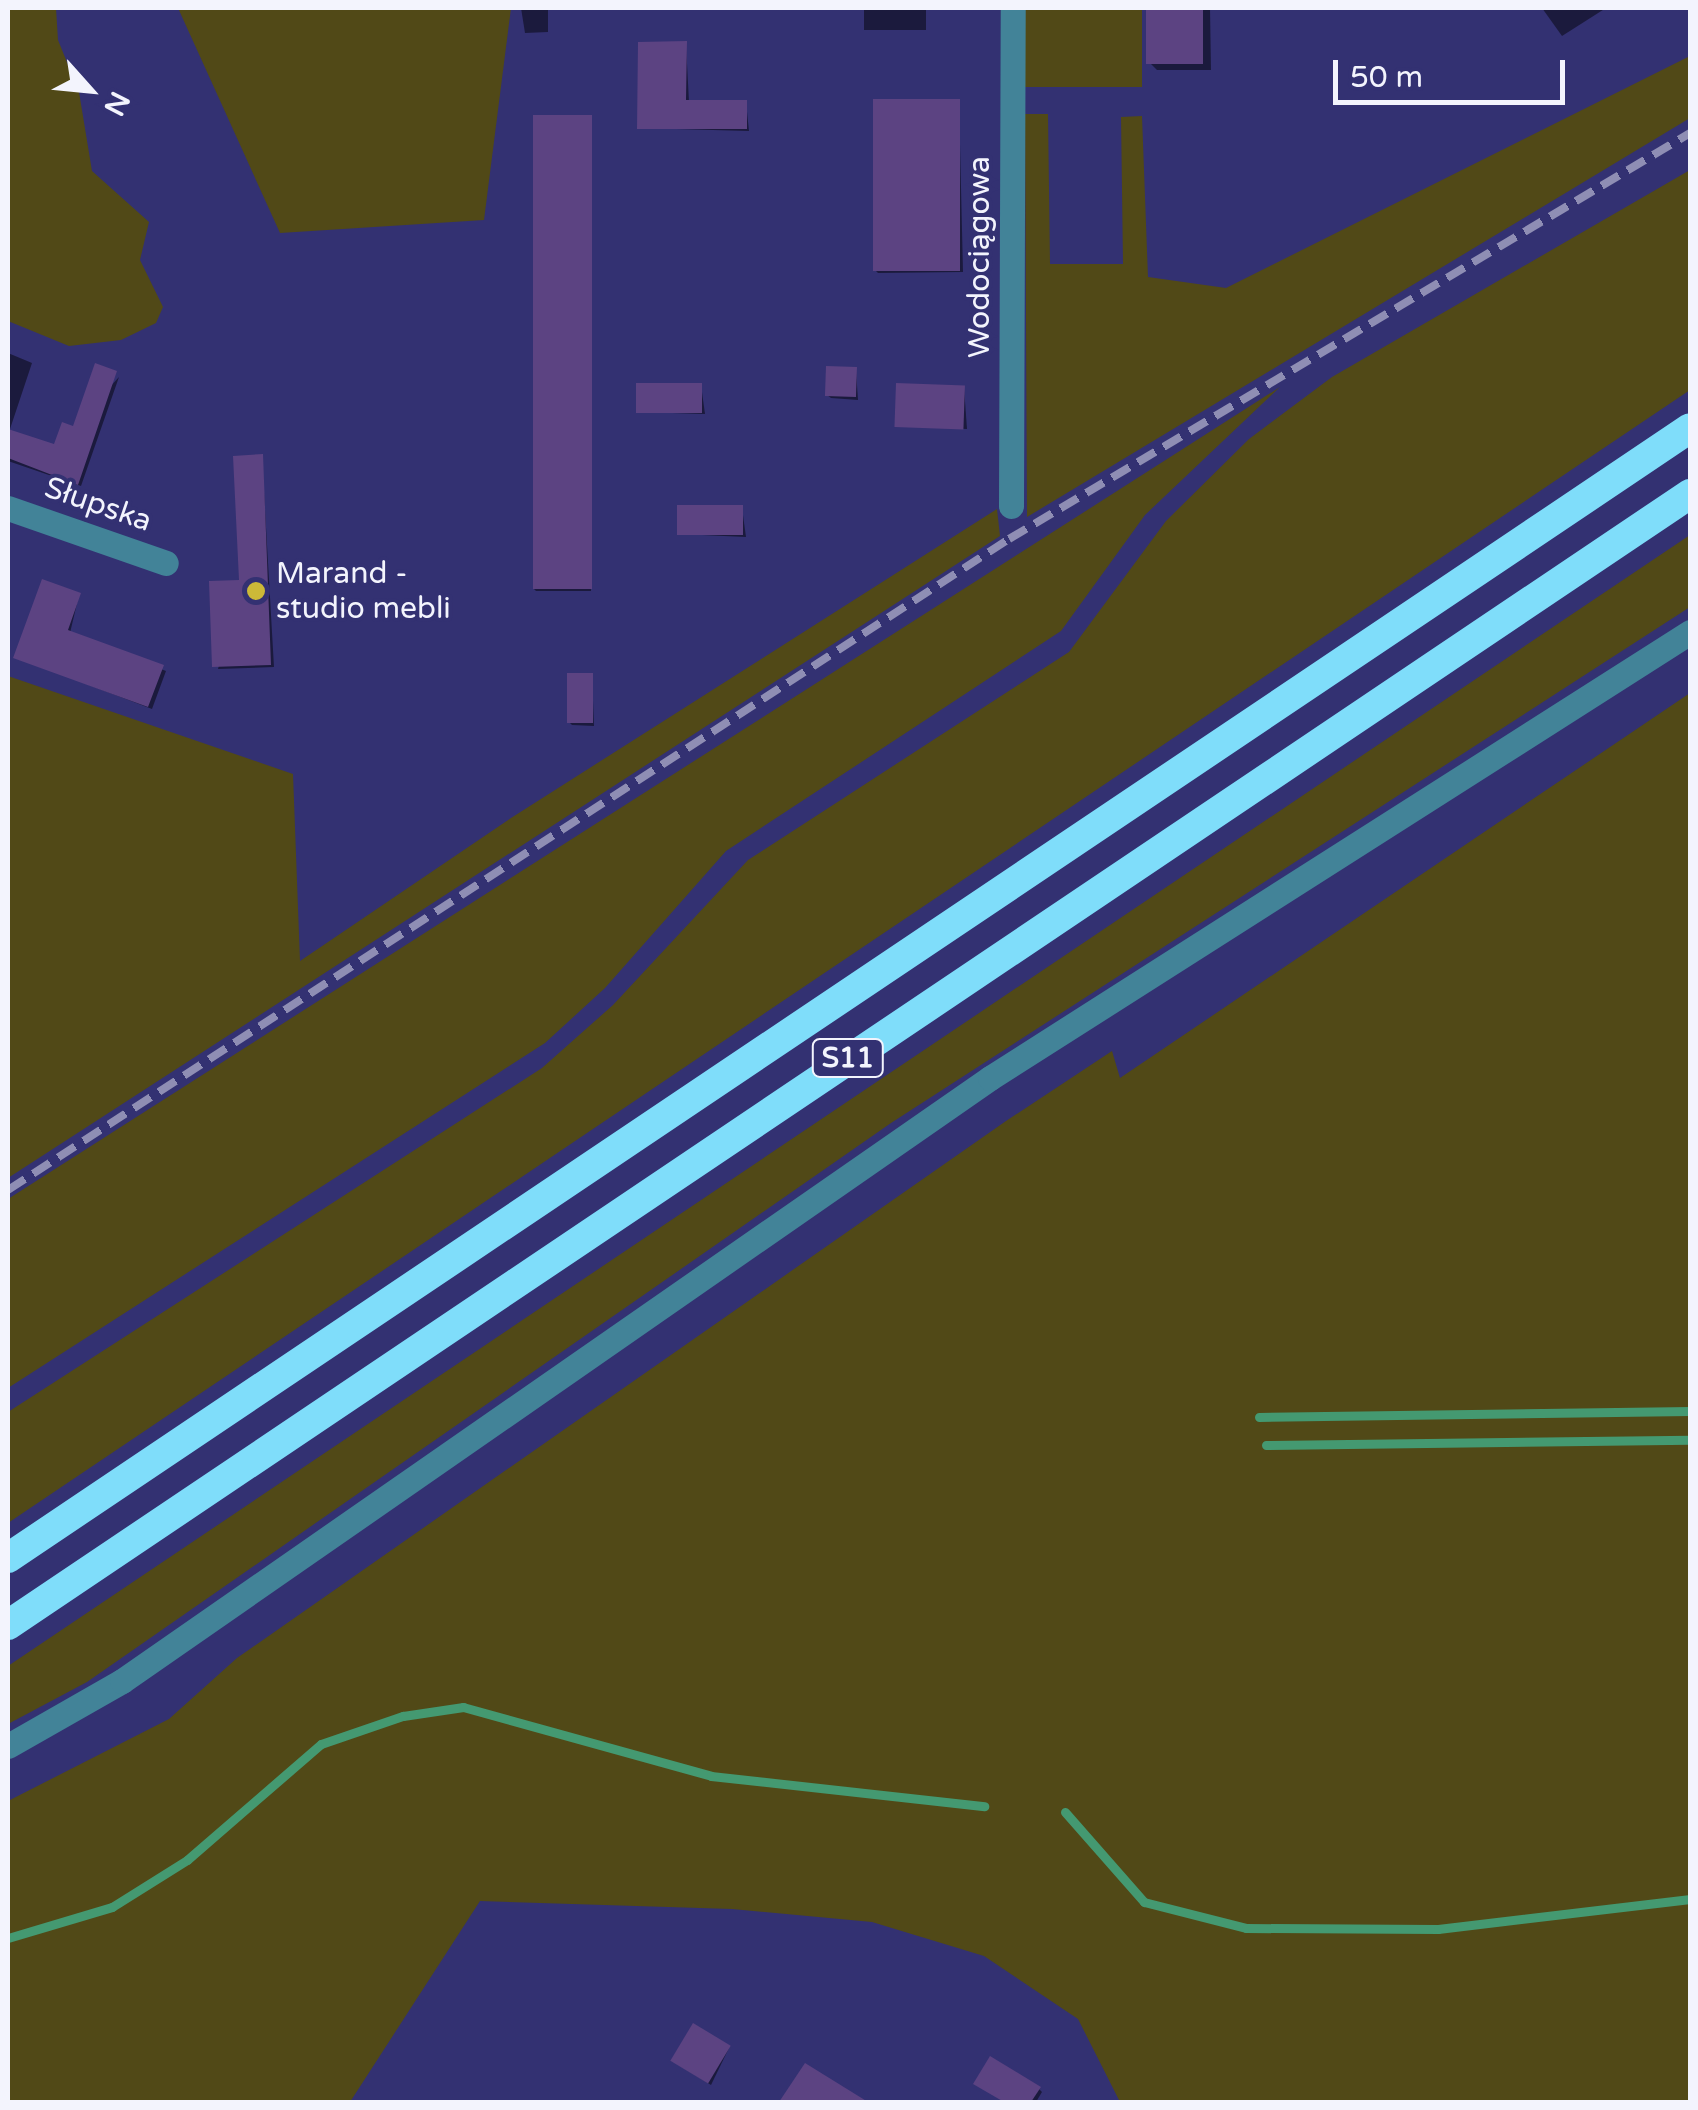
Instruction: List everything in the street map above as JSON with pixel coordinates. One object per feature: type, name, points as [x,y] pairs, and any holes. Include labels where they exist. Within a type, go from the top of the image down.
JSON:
[{"type":"highway","name":"S11","points":[[8,1558],[1690,428]]},
{"type":"highway","name":"S11","points":[[8,1624],[1690,494]]},
{"type":"street","name":"Wodociągowa","points":[[1011,506],[1013,8]]},
{"type":"street","name":"Słupska","points":[[8,508],[166,563]]},
{"type":"street","points":[[8,1746],[122,1680],[990,1078],[1690,632]]},
{"type":"shaded area","points":[[8,8],[56,8],[58,40],[79,92],[92,171],[149,222],[140,260],[163,307],[156,323],[121,340],[69,346],[8,321]]},
{"type":"shaded area","points":[[178,8],[511,8],[484,220],[280,233]]},
{"type":"shaded area","points":[[1025,8],[1142,8],[1142,87],[1025,87]]},
{"type":"shaded area","points":[[1690,56],[1690,118],[1027,517],[1025,114],[1048,114],[1050,264],[1123,264],[1121,117],[1142,116],[1148,277],[1226,288]]},
{"type":"shaded area","points":[[1690,170],[1690,390],[8,1523],[8,1412],[542,1068],[613,1005],[748,860],[1069,652],[1166,521],[1249,439],[1332,377]]},
{"type":"shaded area","points":[[1280,387],[1145,515],[1061,631],[726,851],[605,988],[545,1043],[8,1388],[8,1199]]},
{"type":"shaded area","points":[[997,509],[1000,536],[8,1178],[8,676],[293,774],[300,961],[511,818]]},
{"type":"shaded area","points":[[1690,535],[1690,607],[891,1123],[87,1682],[8,1724],[8,1666]]},
{"type":"shaded area","points":[[1690,693],[1690,2102],[1120,2102],[1078,2019],[984,1956],[872,1922],[732,1909],[480,1901],[350,2102],[8,2102],[8,1801],[169,1719],[237,1658],[1006,1121],[1112,1051],[1120,1078]]},
{"type":"building","points":[[1146,8],[1203,8],[1203,64],[1146,64]]},
{"type":"building","points":[[687,41],[686,100],[747,100],[747,129],[637,129],[638,42]]},
{"type":"building","points":[[873,99],[960,99],[960,271],[873,271]]},
{"type":"building","points":[[533,115],[592,115],[592,589],[533,589]]},
{"type":"building","points":[[95,363],[117,371],[78,485],[8,458],[8,429],[54,444],[62,422],[73,426]]},
{"type":"building","points":[[826,366],[857,367],[856,397],[825,396]]},
{"type":"building","points":[[636,383],[702,383],[702,413],[636,413]]},
{"type":"building","points":[[896,383],[965,385],[963,429],[894,427]]},
{"type":"building","points":[[263,454],[271,665],[212,667],[209,581],[239,580],[233,456]]},
{"type":"building","points":[[677,505],[743,505],[743,535],[677,535]]},
{"type":"building","points":[[42,579],[81,593],[68,630],[164,665],[148,707],[13,658]]},
{"type":"building","points":[[567,673],[593,673],[593,723],[567,723]]},
{"type":"building","points":[[693,2023],[731,2046],[708,2083],[670,2061]]},
{"type":"building","points":[[990,2056],[1041,2087],[1031,2102],[1004,2102],[973,2084]]},
{"type":"building","points":[[805,2063],[868,2102],[779,2102]]},
{"type":"waterway","points":[[1259,1417],[1690,1411]]},
{"type":"waterway","points":[[1266,1445],[1690,1440]]},
{"type":"waterway","points":[[8,1938],[112,1907],[187,1860],[321,1744],[403,1716],[463,1707],[711,1776],[984,1806]]},
{"type":"waterway","points":[[1065,1812],[1144,1902],[1246,1928],[1438,1929],[1690,1899]]},
{"type":"railway","points":[[8,1190],[1009,539],[1690,133]]},
{"type":"place","name":"Marand - studio mebli","points":[[256,591]]}]
